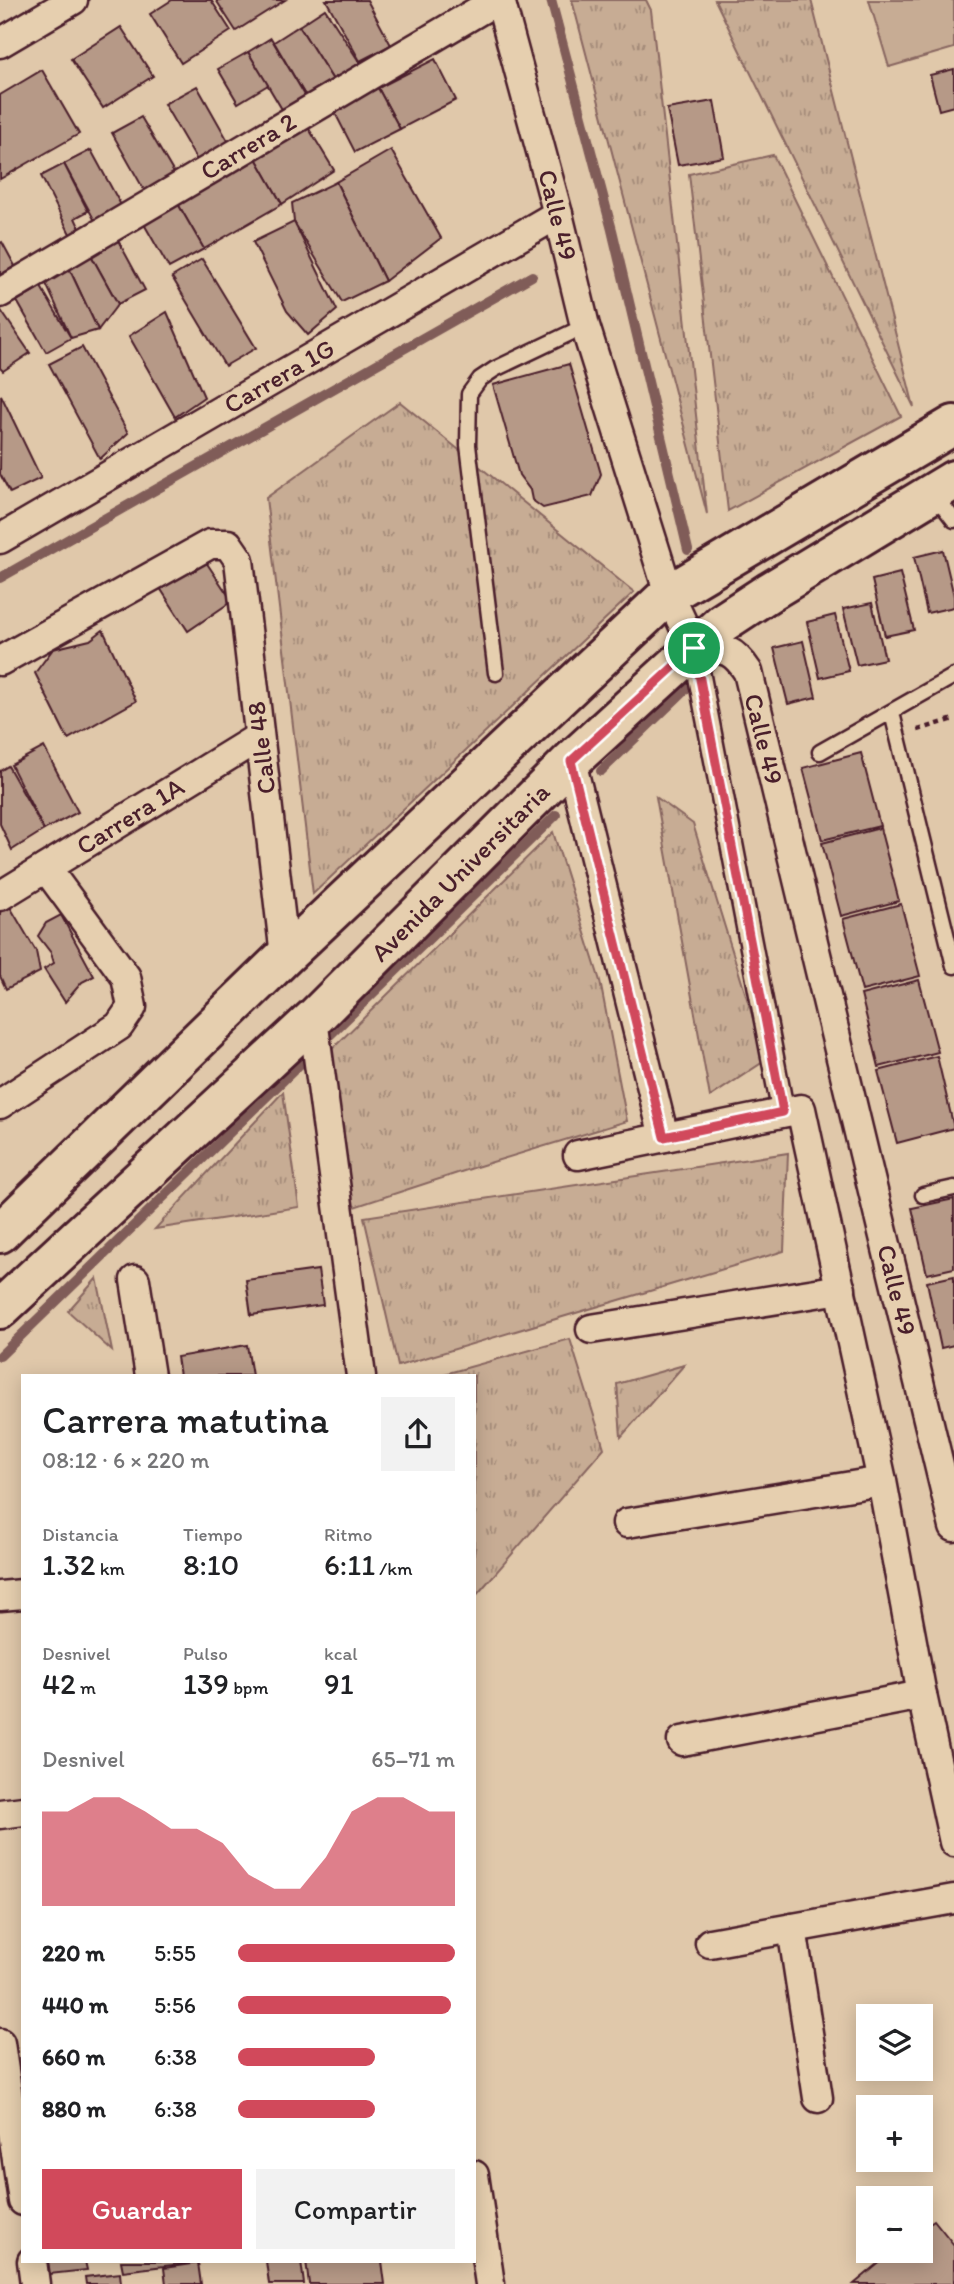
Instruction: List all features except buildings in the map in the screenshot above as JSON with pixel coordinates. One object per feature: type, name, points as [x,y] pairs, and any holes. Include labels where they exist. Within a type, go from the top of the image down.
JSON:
[{"type":"main road","points":[[0,1233],[285,956],[669,594],[954,425]]},
{"type":"main road","name":"Avenida Universitaria","points":[[0,1309],[313,1019],[571,761],[694,648],[743,608],[947,498]]},
{"type":"street","points":[[0,43],[73,0]]},
{"type":"street","name":"Calle 49","points":[[498,0],[558,214],[585,326],[669,594],[694,648],[724,649],[738,657],[748,672],[954,1527]]},
{"type":"street","name":"Carrera 2","points":[[0,293],[498,0]]},
{"type":"street","name":"Carrera 1G","points":[[0,539],[558,214]]},
{"type":"street","name":"Calle 48","points":[[0,662],[210,544],[228,544],[239,560],[285,956]]},
{"type":"street","points":[[694,648],[783,1112]]},
{"type":"street","name":"Carrera 1A","points":[[0,896],[259,737]]},
{"type":"street","points":[[571,761],[664,1137]]},
{"type":"street","points":[[0,1104],[119,1026],[132,1007],[127,977],[46,868]]},
{"type":"street","points":[[313,1019],[361,1374]]},
{"type":"street","points":[[578,1155],[801,1109],[883,1481],[922,1695],[954,1842]]},
{"type":"street","points":[[135,1280],[150,1374]]},
{"type":"street","points":[[591,1329],[841,1289]]},
{"type":"street","points":[[627,1523],[883,1481]]},
{"type":"street","points":[[0,1596],[21,1594]]},
{"type":"street","points":[[682,1741],[922,1695]]},
{"type":"street","points":[[0,1814],[21,1811]]},
{"type":"street","points":[[710,1943],[954,1899]]},
{"type":"street","points":[[792,1928],[818,2098]]},
{"type":"street","points":[[21,2039],[0,2043],[21,2185]]},
{"type":"street","points":[[476,2189],[490,2284]]},
{"type":"street","points":[[32,2263],[35,2284]]},
{"type":"lane","points":[[496,673],[468,445],[469,394],[480,379],[495,369],[585,326]]},
{"type":"lane","points":[[820,752],[954,676]]},
{"type":"lane","points":[[892,713],[953,958]]},
{"type":"lane","points":[[923,1195],[954,1188]]},
{"type":"path","points":[[898,737],[954,719]]},
{"type":"green space","points":[[572,0],[646,0],[651,10],[707,514]]},
{"type":"green space","points":[[715,0],[811,0],[914,407]]},
{"type":"green space","points":[[869,0],[954,0],[954,48],[889,67]]},
{"type":"green space","points":[[773,155],[901,416],[728,511],[689,174]]},
{"type":"green space","points":[[400,402],[634,592],[313,894],[266,498]]},
{"type":"green space","points":[[656,797],[693,824],[766,1060],[710,1097]]},
{"type":"green space","points":[[553,832],[600,981],[627,1121],[351,1208],[329,1052]]},
{"type":"green space","points":[[283,1092],[299,1207],[155,1229]]},
{"type":"green space","points":[[788,1153],[784,1251],[398,1366],[364,1217]]},
{"type":"green space","points":[[97,1278],[112,1351],[68,1311]]},
{"type":"green space","points":[[570,1339],[604,1448],[476,1596],[476,1374],[445,1374]]},
{"type":"green space","points":[[684,1365],[621,1437],[617,1384]]},
{"type":"waterway","points":[[551,0],[612,230],[688,550]]},
{"type":"waterway","points":[[0,578],[532,276]]},
{"type":"waterway","points":[[601,771],[714,662]]},
{"type":"waterway","points":[[0,1356],[556,815]]},
{"type":"route","points":[[694,648],[783,1112],[664,1137],[571,761],[694,648]]}]
